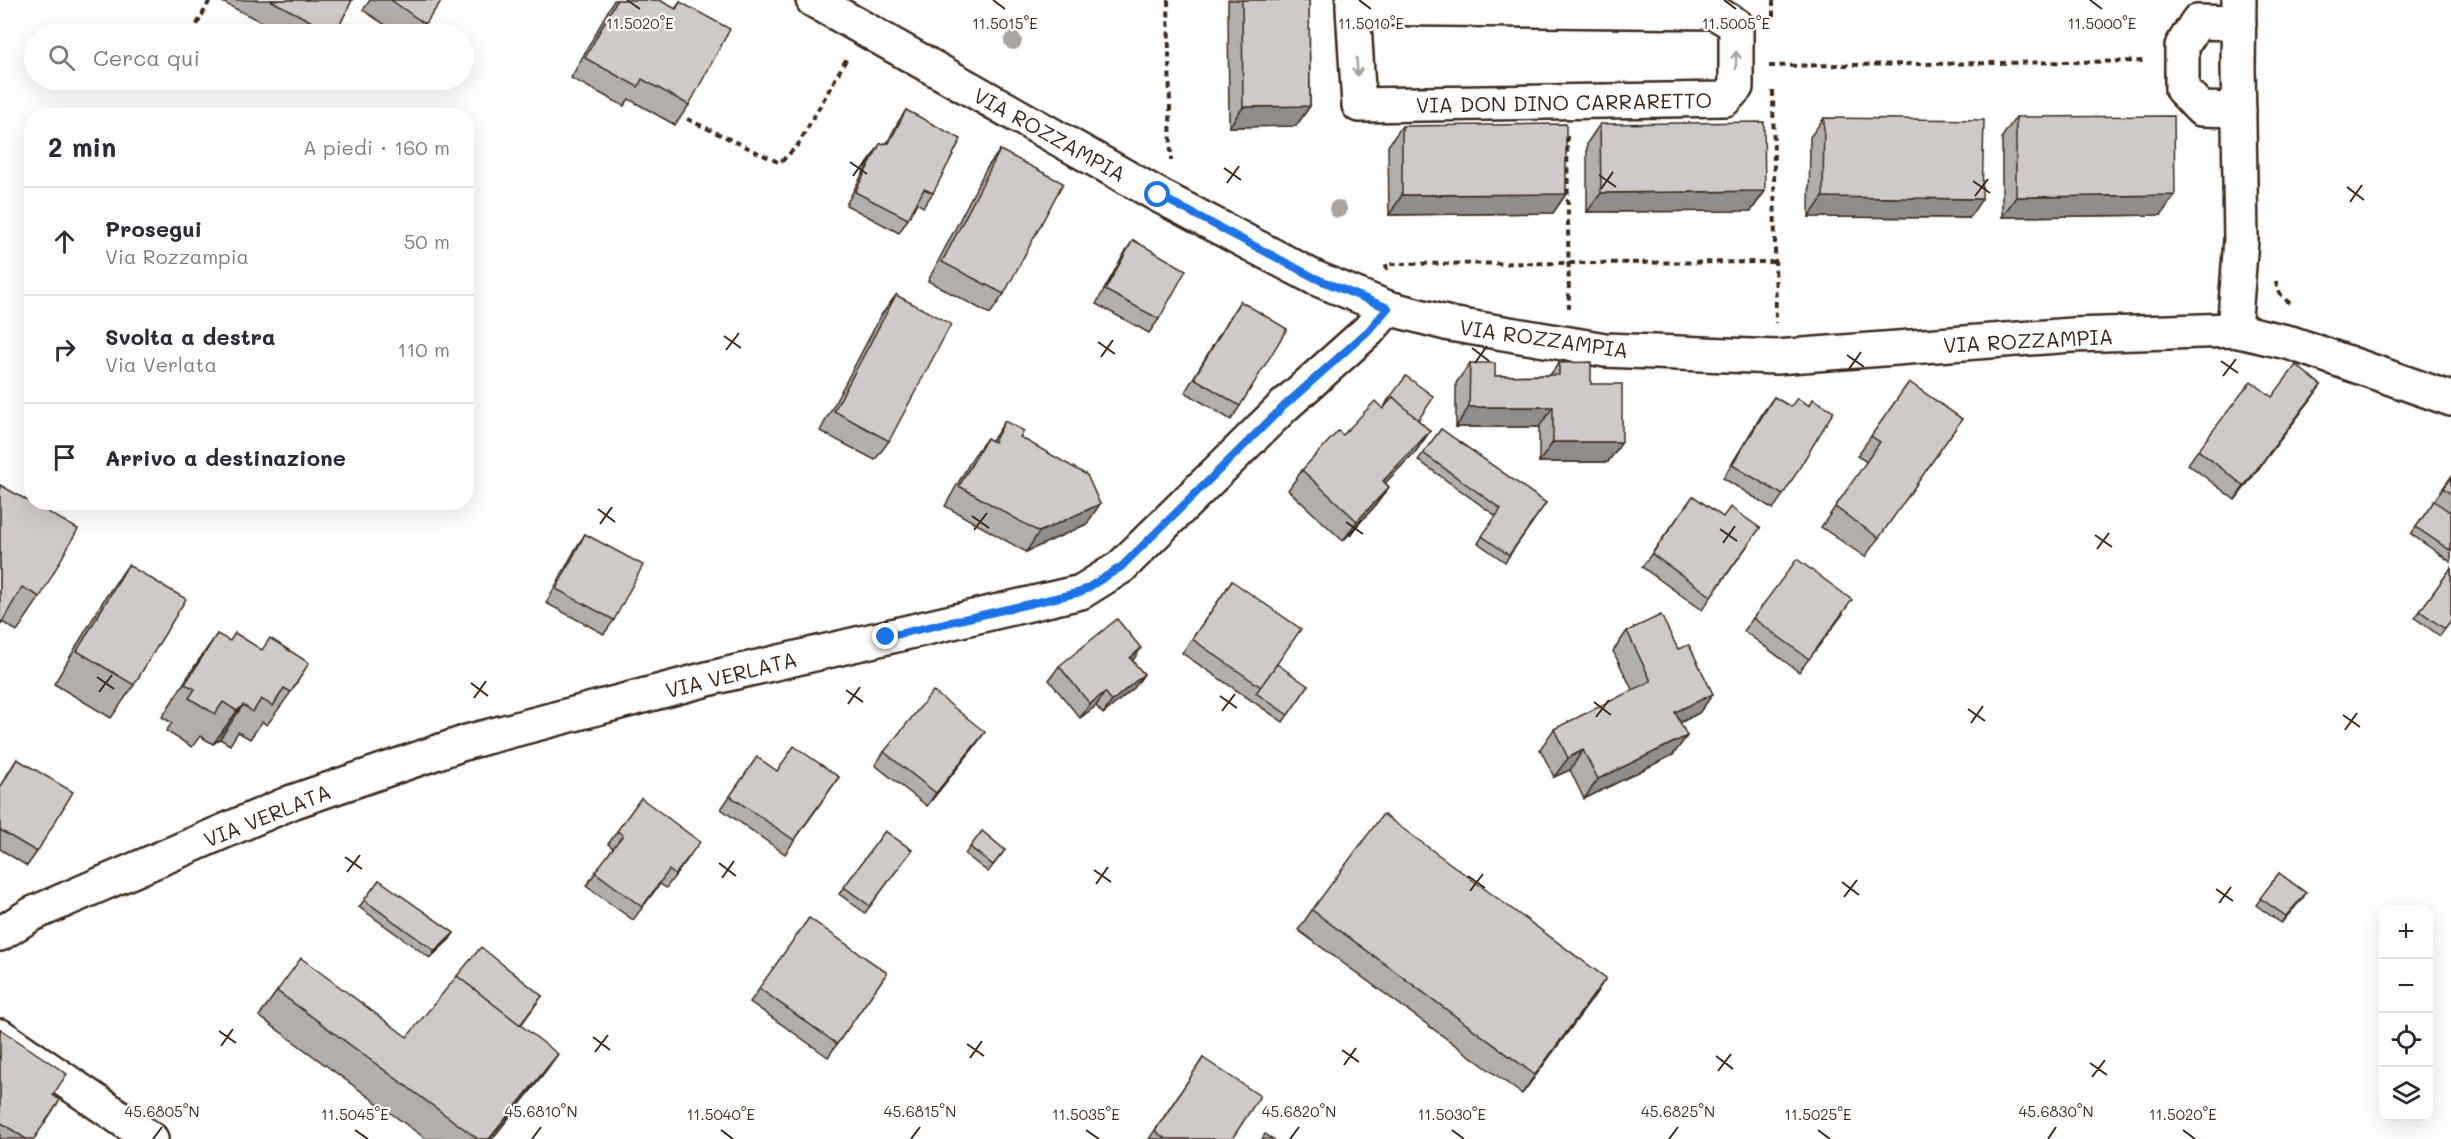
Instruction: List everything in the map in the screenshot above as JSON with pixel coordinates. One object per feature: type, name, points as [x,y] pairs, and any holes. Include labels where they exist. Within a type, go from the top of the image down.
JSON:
[{"type":"street","name":"VIA ROZZAMPIA","points":[[813,0],[1158,195],[1315,278],[1388,308],[1450,324],[1605,350],[1776,357],[2072,335],[2234,330],[2291,343],[2451,399]]},
{"type":"street","name":"VIA DON DINO CARRARETTO","points":[[1353,4],[1714,12],[1736,25],[1736,87],[1725,99],[1359,105],[1353,4]]},
{"type":"street","points":[[2234,330],[2240,256],[2239,11],[2197,22],[2182,46],[2181,89],[2201,109],[2239,110]]},
{"type":"street","name":"VIA VERLATA","points":[[0,934],[32,914],[292,802],[467,742],[711,678],[1081,592],[1121,567],[1284,406],[1368,331],[1388,308]]},
{"type":"street","points":[[0,1036],[150,1139]]},
{"type":"path","points":[[197,24],[210,0]]},
{"type":"path","points":[[1158,195],[1171,172],[1168,0]]},
{"type":"path","points":[[1773,0],[1773,22]]},
{"type":"path","points":[[687,119],[780,164],[798,146],[863,28]]},
{"type":"path","points":[[1773,55],[1773,78]]},
{"type":"path","points":[[1736,67],[2147,61]]},
{"type":"path","points":[[1773,89],[1776,357]]},
{"type":"path","points":[[1567,128],[1569,315]]},
{"type":"path","points":[[2240,256],[2257,257],[2267,263],[2275,276],[2277,288],[2286,301],[2301,309]]},
{"type":"path","points":[[1387,273],[1386,264],[1775,262]]},
{"type":"building","points":[[270,0],[352,0],[340,24],[316,24]]},
{"type":"building","points":[[391,0],[442,0],[425,24]]},
{"type":"building","points":[[617,0],[659,0],[676,9],[680,2],[730,29],[689,105],[642,79],[638,87],[585,58]]},
{"type":"building","points":[[1242,0],[1309,0],[1310,106],[1243,107]]},
{"type":"building","points":[[906,110],[961,139],[933,193],[924,189],[908,219],[855,192],[880,144],[889,143]]},
{"type":"building","points":[[2174,116],[2175,195],[2016,197],[2016,117]]},
{"type":"building","points":[[1824,118],[1984,120],[1982,199],[1823,197]]},
{"type":"building","points":[[1764,122],[1765,191],[1601,193],[1600,124]]},
{"type":"building","points":[[1566,124],[1566,194],[1402,195],[1402,126]]},
{"type":"building","points":[[1000,150],[1063,183],[1004,294],[942,262]]},
{"type":"building","points":[[1133,240],[1186,270],[1159,319],[1105,290]]},
{"type":"building","points":[[896,295],[951,324],[889,441],[834,411]]},
{"type":"building","points":[[1240,301],[1287,329],[1240,406],[1194,378]]},
{"type":"building","points":[[1591,362],[1591,384],[1622,384],[1622,442],[1553,442],[1553,407],[1469,407],[1470,363],[1495,363],[1495,376],[1559,375],[1559,363]]},
{"type":"building","points":[[2296,365],[2321,385],[2244,486],[2198,450],[2251,381],[2272,397]]},
{"type":"building","points":[[1406,376],[1434,397],[1418,420],[1393,397],[1389,402],[1388,400]]},
{"type":"building","points":[[1909,382],[1962,419],[1879,538],[1835,507],[1880,442],[1871,436]]},
{"type":"building","points":[[1393,397],[1430,431],[1383,481],[1389,487],[1357,521],[1302,470],[1338,431],[1343,435],[1375,401],[1383,409]]},
{"type":"building","points":[[1774,397],[1791,407],[1797,398],[1810,406],[1813,399],[1834,411],[1783,495],[1732,465]]},
{"type":"building","points":[[1005,421],[1024,431],[1020,437],[1087,475],[1100,504],[1039,532],[959,486],[987,438],[994,442]]},
{"type":"building","points":[[1441,429],[1546,503],[1509,555],[1482,536],[1501,509],[1423,453]]},
{"type":"building","points":[[2451,477],[2451,494],[2443,488]]},
{"type":"building","points":[[0,485],[24,499],[24,510],[44,510],[78,529],[40,597],[22,587],[2,622],[0,621]]},
{"type":"building","points":[[1693,496],[1723,517],[1730,507],[1760,528],[1711,596],[1652,554]]},
{"type":"building","points":[[2434,501],[2451,513],[2451,551],[2416,527]]},
{"type":"building","points":[[585,534],[643,565],[614,620],[556,589]]},
{"type":"building","points":[[1797,559],[1852,600],[1809,659],[1753,618]]},
{"type":"building","points":[[128,565],[186,599],[134,685],[77,651]]},
{"type":"building","points":[[2451,568],[2451,621],[2445,629],[2420,611]]},
{"type":"building","points":[[1232,581],[1301,629],[1261,687],[1192,639]]},
{"type":"building","points":[[1661,615],[1678,649],[1689,645],[1713,694],[1675,712],[1687,736],[1598,779],[1583,750],[1568,758],[1554,729],[1651,681],[1627,631]]},
{"type":"building","points":[[1117,619],[1141,648],[1130,658],[1144,674],[1112,701],[1105,692],[1090,704],[1059,666]]},
{"type":"building","points":[[235,633],[262,650],[270,638],[309,663],[291,692],[284,688],[273,706],[261,699],[253,712],[243,705],[237,711],[223,702],[215,714],[189,698],[195,689],[185,684],[217,634],[230,641]]},
{"type":"building","points":[[1277,664],[1308,686],[1288,715],[1256,693]]},
{"type":"building","points":[[933,691],[985,732],[936,793],[884,752]]},
{"type":"building","points":[[794,746],[839,777],[794,840],[730,796],[757,757],[777,771]]},
{"type":"building","points":[[17,759],[73,792],[37,852],[0,830],[0,788]]},
{"type":"building","points":[[641,798],[700,842],[675,875],[669,870],[642,907],[595,872],[623,835],[617,831]]},
{"type":"building","points":[[1383,814],[1606,978],[1535,1075],[1312,910]]},
{"type":"building","points":[[885,831],[912,850],[870,906],[844,887]]},
{"type":"building","points":[[982,831],[1005,850],[993,865],[970,847]]},
{"type":"building","points":[[2279,873],[2306,893],[2286,916],[2260,898]]},
{"type":"building","points":[[379,880],[454,933],[435,951],[364,900]]},
{"type":"building","points":[[809,918],[887,973],[837,1044],[759,988]]},
{"type":"building","points":[[481,947],[542,996],[520,1025],[457,976]]},
{"type":"building","points":[[301,958],[407,1037],[457,976],[558,1054],[489,1139],[478,1139],[277,991]]},
{"type":"building","points":[[0,1029],[67,1074],[53,1095],[60,1100],[34,1139],[26,1139],[0,1122]]},
{"type":"building","points":[[1203,1058],[1260,1096],[1232,1139],[1166,1139],[1155,1131]]},
{"type":"building","points":[[1265,1134],[1273,1139],[1262,1139]]},
{"type":"route","points":[[886,637],[1081,592],[1121,567],[1284,406],[1368,331],[1388,308],[1315,278],[1158,195]]}]
